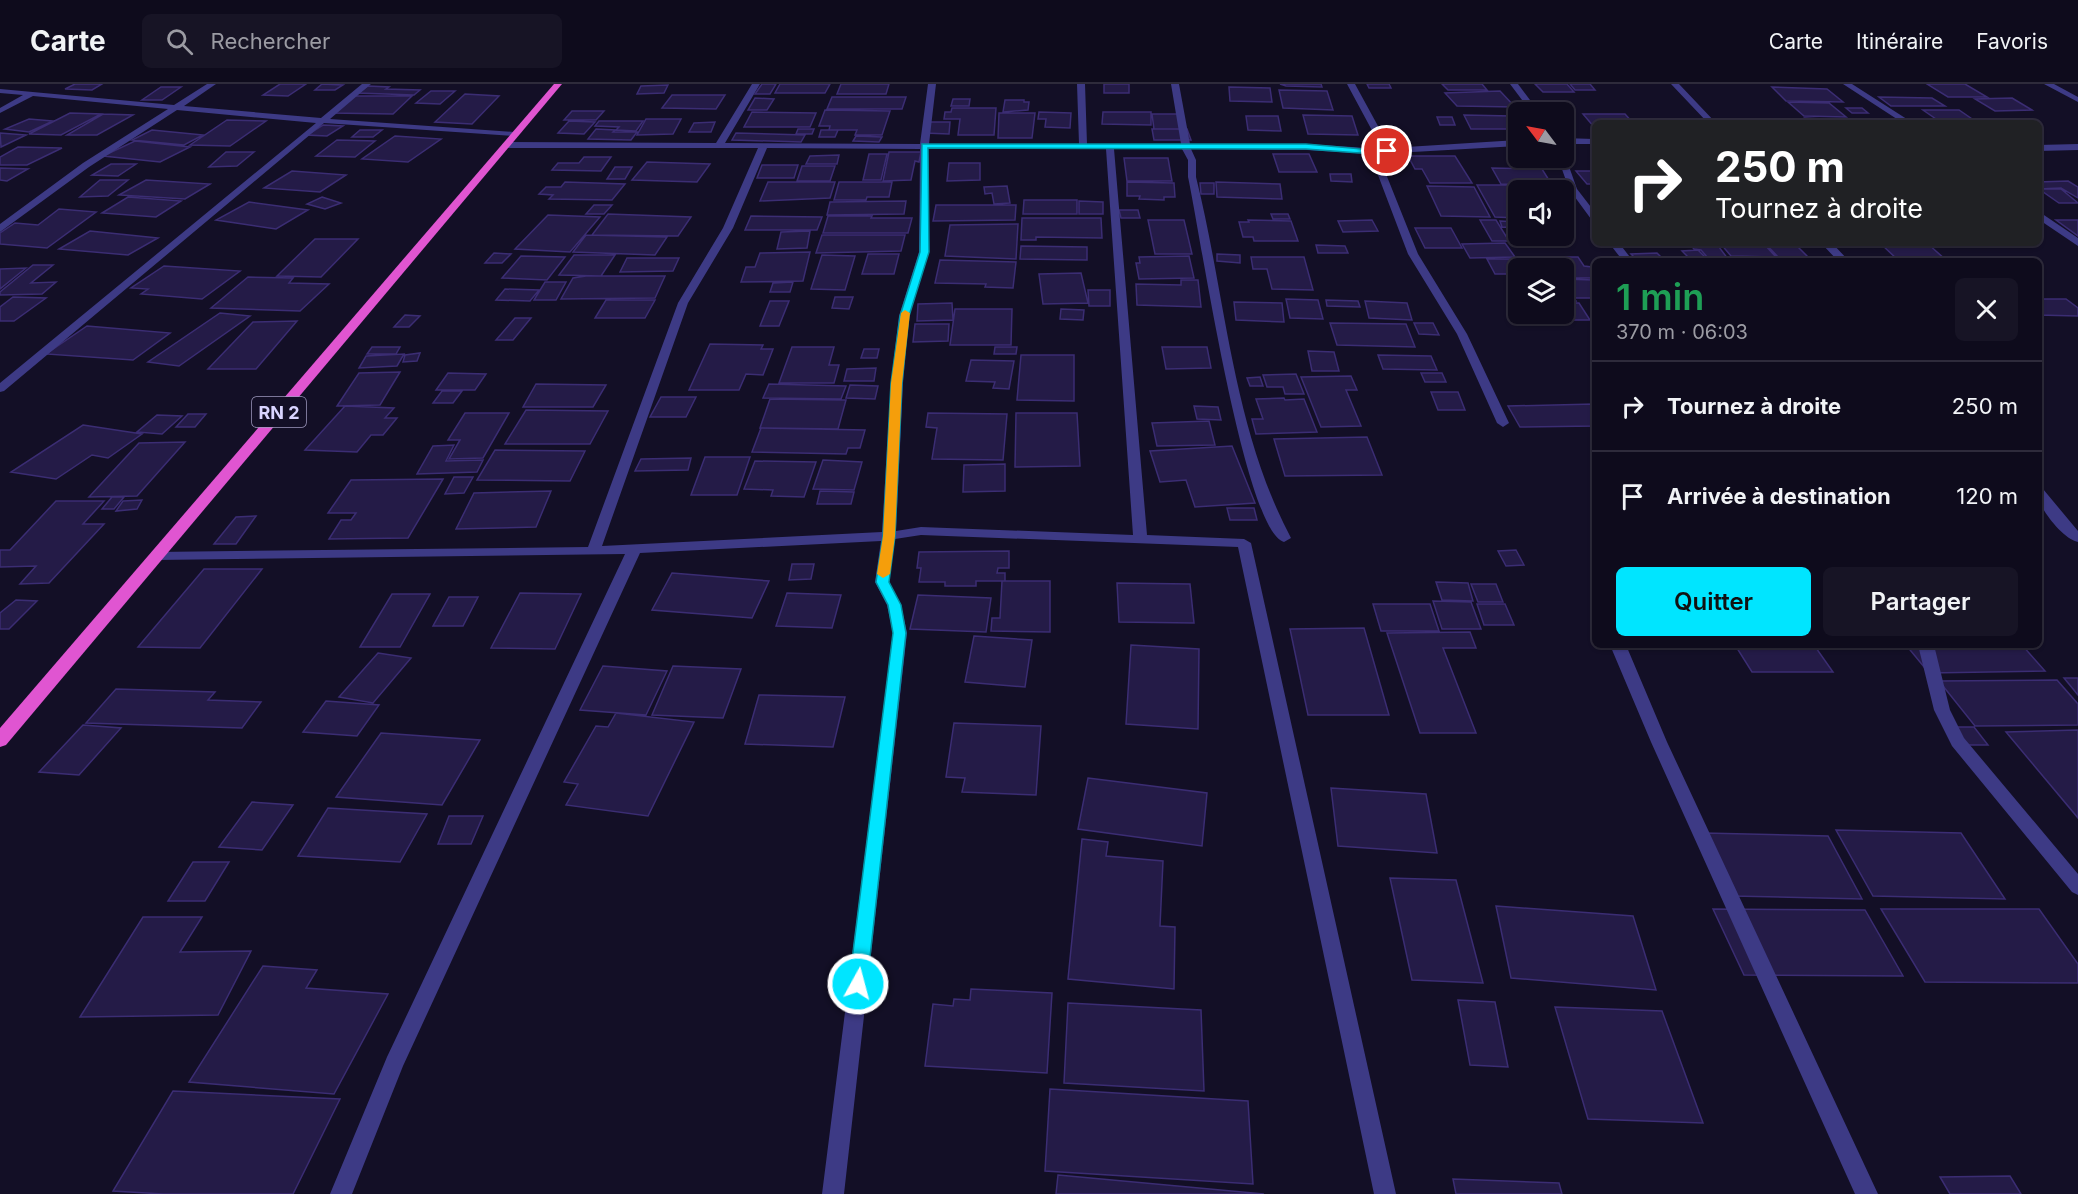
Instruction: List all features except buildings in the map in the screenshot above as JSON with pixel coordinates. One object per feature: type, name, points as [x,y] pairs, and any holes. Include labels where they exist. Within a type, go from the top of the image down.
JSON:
[{"type":"highway","name":"RN 2","points":[[0,740],[558,84]]},
{"type":"street","points":[[19,93],[35,84]]},
{"type":"street","points":[[0,229],[87,165],[212,84]]},
{"type":"street","points":[[0,389],[367,84]]},
{"type":"street","points":[[718,147],[756,84]]},
{"type":"street","points":[[833,1194],[900,633],[894,605],[882,582],[889,536],[897,383],[904,316],[924,252],[924,146],[932,84]]},
{"type":"street","points":[[1081,84],[1083,146]]},
{"type":"street","points":[[1175,84],[1186,148],[1192,160],[1192,177],[1226,358],[1247,442],[1266,504],[1284,538]]},
{"type":"street","points":[[1351,84],[1387,151]]},
{"type":"street","points":[[1514,84],[1528,102]]},
{"type":"street","points":[[1675,84],[1709,120]]},
{"type":"street","points":[[1847,84],[1904,120]]},
{"type":"street","points":[[2048,84],[2078,100]]},
{"type":"street","points":[[0,92],[510,139],[718,147],[1306,147],[1373,152],[1508,144]]},
{"type":"street","points":[[0,111],[32,94]]},
{"type":"street","points":[[1574,141],[1592,142]]},
{"type":"street","points":[[1110,146],[1140,538]]},
{"type":"street","points":[[593,551],[683,303],[728,228],[763,147]]},
{"type":"street","points":[[2042,148],[2078,147]]},
{"type":"street","points":[[1373,152],[1413,254],[1462,334],[1503,423]]},
{"type":"street","points":[[1566,168],[1573,189],[1592,214]]},
{"type":"street","points":[[2042,217],[2078,243]]},
{"type":"street","points":[[1616,246],[1626,258]]},
{"type":"street","points":[[1829,246],[1841,258]]},
{"type":"street","points":[[2042,497],[2062,523],[2078,538]]},
{"type":"street","points":[[156,556],[593,551],[889,536],[921,531],[1244,543],[1385,1194]]},
{"type":"street","points":[[341,1194],[394,1064],[635,548]]},
{"type":"street","points":[[1619,648],[1659,742],[1867,1194]]},
{"type":"street","points":[[1927,648],[1942,710],[1958,742],[2078,887]]},
{"type":"slow traffic","points":[[883,574],[889,536],[897,383],[905,313]]},
{"type":"route","points":[[858,984],[900,633],[894,605],[882,582],[889,536],[897,383],[904,316],[924,252],[924,146],[1306,147],[1387,151]]}]
